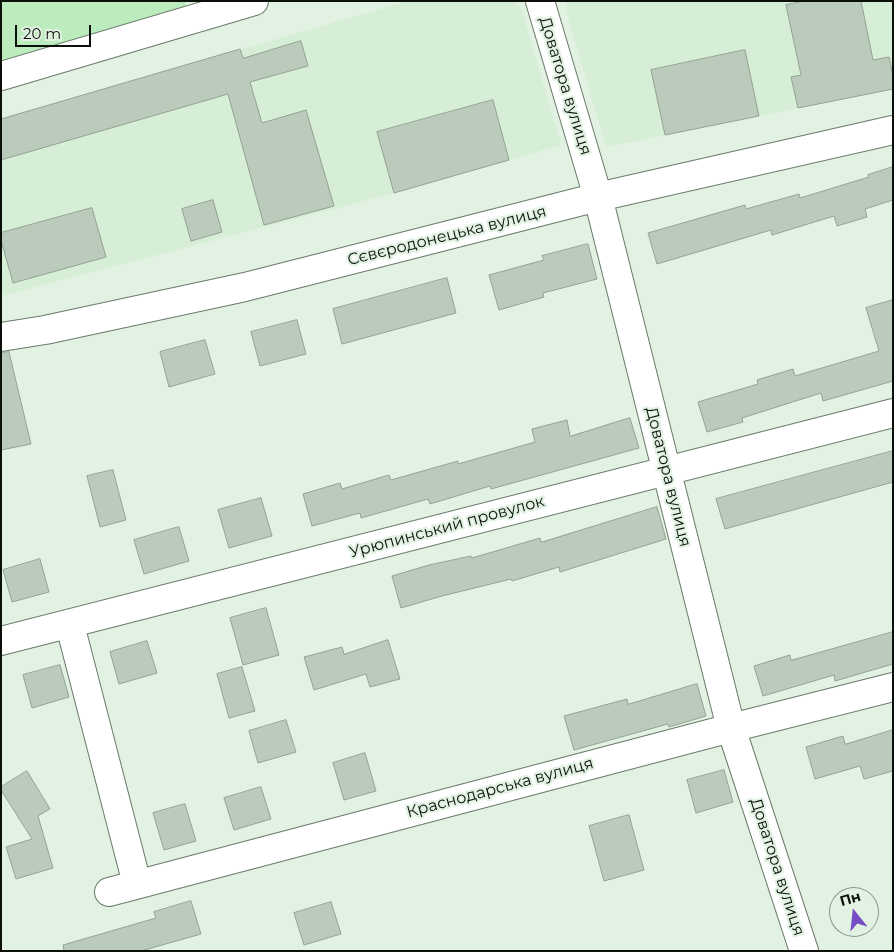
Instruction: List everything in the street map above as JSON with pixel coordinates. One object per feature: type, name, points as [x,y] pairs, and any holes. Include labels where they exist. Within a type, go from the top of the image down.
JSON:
[{"type":"street","points":[[1,76],[216,7],[254,1]]},
{"type":"street","name":"Доватора вулиця","points":[[540,1],[598,197],[731,728],[804,951]]},
{"type":"street","name":"Сєвєродонецька вулиця","points":[[1,337],[45,330],[245,287],[598,197],[893,130]]},
{"type":"street","name":"Урюпинський провулок","points":[[1,641],[70,625],[893,413]]},
{"type":"street","points":[[70,625],[137,884]]},
{"type":"street","name":"Краснодарська вулиця","points":[[109,892],[893,687]]},
{"type":"shaded area","points":[[408,1],[514,1],[522,11],[561,145],[394,193],[1,296],[1,119]]},
{"type":"shaded area","points":[[566,1],[893,1],[893,89],[606,147],[566,10]]},
{"type":"green space","points":[[1,1],[187,1],[185,6],[175,13],[1,64]]},
{"type":"building","points":[[805,1],[861,1],[873,60],[889,57],[893,75],[893,89],[798,108],[791,77],[801,75],[786,5]]},
{"type":"building","points":[[301,41],[308,66],[250,82],[262,123],[306,110],[334,206],[264,225],[228,94],[1,160],[1,119],[240,49],[243,58]]},
{"type":"building","points":[[745,50],[759,116],[665,135],[651,70]]},
{"type":"building","points":[[493,100],[509,160],[394,193],[377,132]]},
{"type":"building","points":[[893,167],[893,200],[865,209],[867,217],[837,226],[834,216],[772,235],[771,230],[657,264],[648,233],[745,205],[746,209],[799,194],[800,198],[869,177],[868,175]]},
{"type":"building","points":[[213,200],[222,232],[191,241],[182,209]]},
{"type":"building","points":[[92,208],[106,257],[13,283],[1,240],[1,233]]},
{"type":"building","points":[[588,244],[597,279],[543,293],[544,297],[499,310],[489,275],[544,260],[542,256]]},
{"type":"building","points":[[447,278],[456,313],[342,344],[333,309]]},
{"type":"building","points":[[893,300],[893,381],[823,401],[821,393],[742,418],[743,422],[707,432],[698,402],[758,384],[757,380],[793,369],[795,376],[879,351],[866,308]]},
{"type":"building","points":[[297,320],[306,354],[260,366],[251,332]]},
{"type":"building","points":[[205,340],[215,374],[169,387],[160,352]]},
{"type":"building","points":[[9,352],[31,444],[1,450],[1,353]]},
{"type":"building","points":[[630,418],[639,448],[491,489],[490,486],[430,504],[428,499],[361,518],[360,513],[312,526],[303,494],[340,483],[342,489],[389,475],[391,480],[458,461],[458,464],[535,442],[532,429],[567,420],[570,436]]},
{"type":"building","points":[[893,451],[893,482],[725,529],[716,499]]},
{"type":"building","points":[[113,470],[126,520],[100,527],[87,476]]},
{"type":"building","points":[[261,498],[272,536],[229,548],[218,510]]},
{"type":"building","points":[[657,507],[666,539],[560,572],[559,567],[512,581],[511,579],[401,608],[392,576],[429,565],[471,556],[472,558],[540,538],[541,542]]},
{"type":"building","points":[[179,527],[189,561],[144,574],[134,540]]},
{"type":"building","points":[[40,559],[49,592],[12,602],[3,570]]},
{"type":"building","points":[[266,608],[279,655],[243,665],[230,618]]},
{"type":"building","points":[[893,632],[893,664],[835,681],[834,675],[763,696],[754,666],[790,655],[791,660]]},
{"type":"building","points":[[388,640],[400,679],[370,687],[366,674],[314,690],[304,657],[342,647],[344,654]]},
{"type":"building","points":[[147,641],[157,673],[119,684],[110,652]]},
{"type":"building","points":[[60,665],[69,697],[32,708],[23,675]]},
{"type":"building","points":[[242,667],[255,711],[229,718],[217,674]]},
{"type":"building","points":[[697,684],[706,716],[669,727],[668,724],[574,750],[564,716],[627,699],[628,704]]},
{"type":"building","points":[[286,720],[296,752],[258,763],[249,731]]},
{"type":"building","points":[[893,730],[893,771],[864,779],[860,766],[815,779],[806,747],[843,736],[845,744]]},
{"type":"building","points":[[365,753],[376,791],[344,800],[333,763]]},
{"type":"building","points":[[724,770],[733,802],[696,813],[687,780]]},
{"type":"building","points":[[27,771],[50,809],[38,816],[53,868],[16,879],[6,847],[32,839],[1,790],[1,787]]},
{"type":"building","points":[[261,787],[271,819],[234,830],[224,798]]},
{"type":"building","points":[[185,804],[196,841],[164,850],[153,813]]},
{"type":"building","points":[[629,815],[644,870],[604,881],[589,826]]},
{"type":"building","points":[[191,901],[201,934],[141,951],[64,951],[63,945],[156,918],[154,912]]},
{"type":"building","points":[[331,902],[341,934],[304,945],[294,913]]}]
